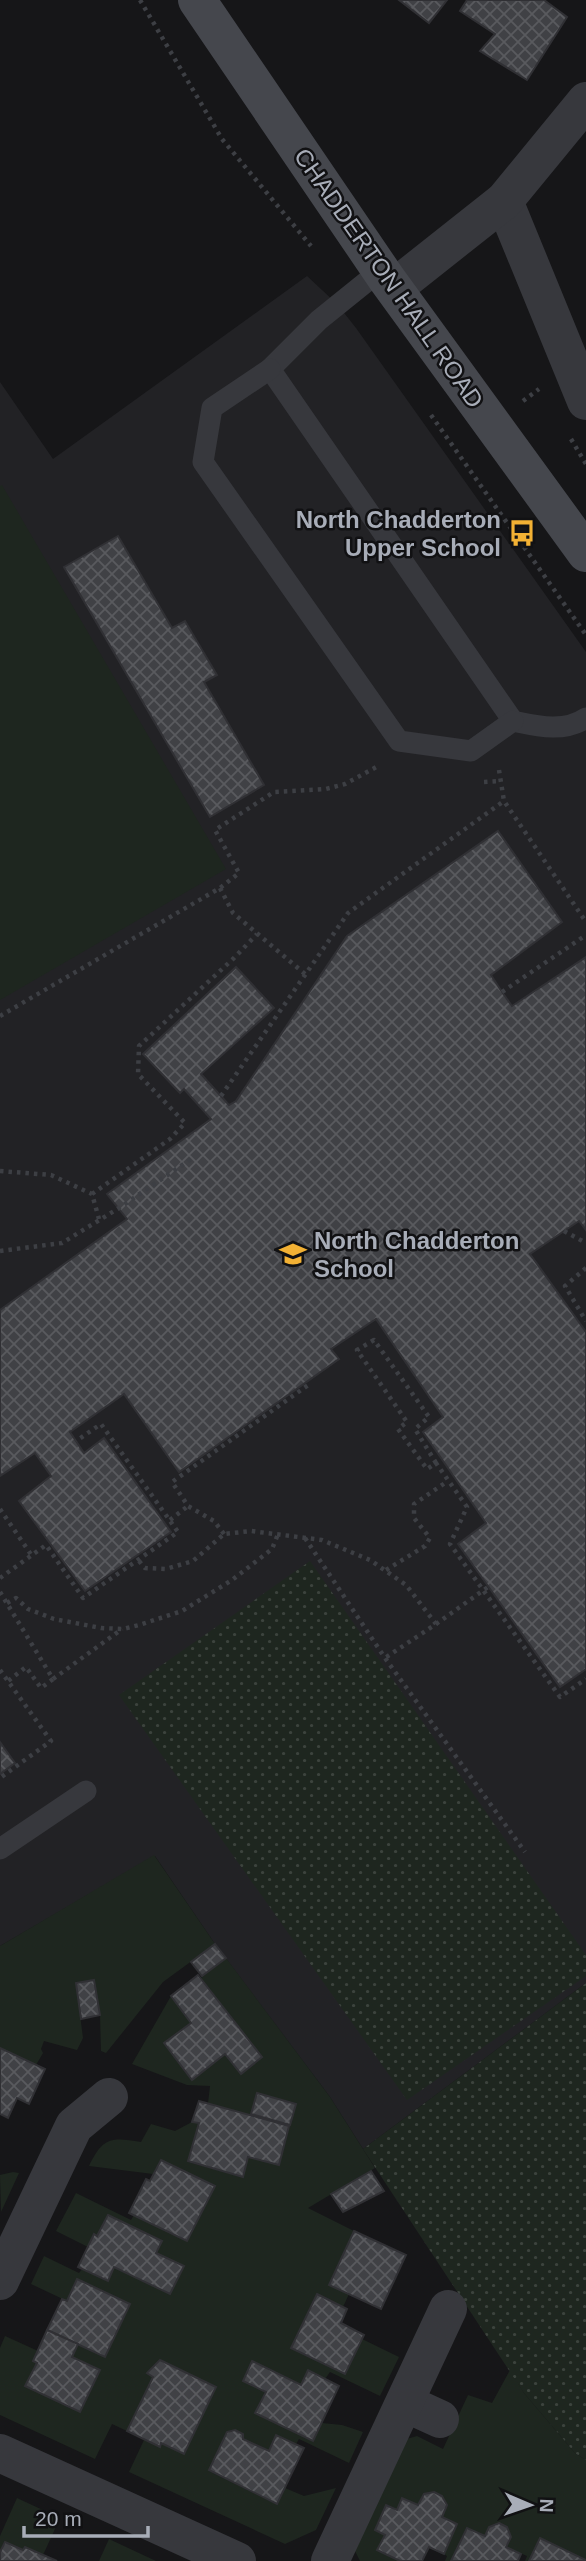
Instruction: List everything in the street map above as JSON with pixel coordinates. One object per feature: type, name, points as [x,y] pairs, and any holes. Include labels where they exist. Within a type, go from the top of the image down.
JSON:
[{"type":"main road","name":"CHADDERTON HALL ROAD","points":[[197,0],[387,279],[581,537]]},
{"type":"street","points":[[387,279],[504,201],[586,102]]},
{"type":"street","points":[[504,201],[586,401]]},
{"type":"street","points":[[0,2281],[74,2126],[109,2097]]},
{"type":"street","points":[[330,2561],[448,2309]]},
{"type":"street","points":[[405,2403],[440,2419]]},
{"type":"street","points":[[0,2454],[237,2561]]},
{"type":"lane","points":[[387,279],[319,320],[270,369],[212,408],[203,462],[399,741],[471,751],[513,721]]},
{"type":"lane","points":[[270,369],[513,721],[549,728],[577,724],[586,718]]},
{"type":"lane","points":[[0,1849],[86,1791]]},
{"type":"path","points":[[498,763],[504,801],[586,922]]},
{"type":"path","points":[[0,1016],[220,888],[239,873],[215,830],[274,792],[326,789],[345,784],[378,764],[386,767]]},
{"type":"path","points":[[476,782],[501,781]]},
{"type":"path","points":[[221,1096],[348,913],[504,801]]},
{"type":"path","points":[[220,888],[233,913],[305,974]]},
{"type":"path","points":[[92,1194],[170,1139],[185,1123],[138,1074],[139,1046],[257,934]]},
{"type":"path","points":[[502,992],[586,935]]},
{"type":"path","points":[[0,1251],[62,1243],[191,1159]]},
{"type":"path","points":[[0,1171],[51,1175],[92,1194],[99,1219]]},
{"type":"path","points":[[564,1231],[586,1243]]},
{"type":"path","points":[[586,1268],[565,1286],[586,1321]]},
{"type":"path","points":[[436,1463],[427,1469],[398,1429],[407,1422],[357,1350],[374,1340],[429,1418],[415,1429],[467,1507],[450,1544],[560,1697],[586,1679]]},
{"type":"path","points":[[224,1534],[214,1521],[188,1506],[172,1482],[311,1383]]},
{"type":"path","points":[[0,1578],[46,1545],[83,1598],[178,1532],[101,1424],[76,1441]]},
{"type":"path","points":[[386,1570],[425,1546],[430,1538],[414,1518],[414,1504],[448,1481]]},
{"type":"path","points":[[170,1520],[188,1506]]},
{"type":"path","points":[[0,1509],[32,1556]]},
{"type":"path","points":[[139,1561],[145,1568],[166,1569],[193,1561],[224,1534],[251,1531],[322,1540],[370,1560],[386,1570],[406,1585],[436,1624]]},
{"type":"path","points":[[7,1603],[16,1598],[28,1609],[54,1619],[101,1629],[123,1629],[183,1611],[232,1580],[272,1549],[278,1534]]},
{"type":"path","points":[[305,1537],[385,1658],[525,1852]]},
{"type":"path","points":[[385,1658],[488,1587]]},
{"type":"path","points":[[0,1592],[54,1679]]},
{"type":"path","points":[[8,1681],[26,1667],[41,1688],[123,1629]]},
{"type":"path","points":[[0,1670],[51,1741],[0,1778]]},
{"type":"shaded area","name":"North Chadderton School","points":[[307,276],[337,304],[356,328],[586,652],[586,1983],[363,2149],[330,2097],[215,1944],[155,1856],[0,1946],[0,382],[53,459]]},
{"type":"shaded area","points":[[2,485],[226,869],[0,1000],[0,486]]},
{"type":"shaded area","points":[[310,1561],[586,1955],[586,1976],[407,2100],[119,1695]]},
{"type":"shaded area","points":[[154,1855],[215,1944],[163,1982],[106,2053],[101,2051],[100,2015],[93,1980],[76,1983],[83,2038],[77,2050],[44,2041],[41,2049],[43,2053],[36,2065],[0,2048],[0,1946]]},
{"type":"shaded area","points":[[226,1958],[330,2097],[375,2168],[308,2208],[354,2231],[329,2285],[349,2294],[343,2307],[317,2295],[291,2348],[345,2374],[362,2339],[399,2357],[380,2396],[330,2372],[325,2379],[308,2371],[301,2385],[252,2362],[243,2381],[266,2392],[256,2413],[312,2440],[322,2423],[342,2425],[363,2432],[349,2463],[299,2439],[296,2444],[276,2435],[269,2451],[243,2439],[243,2434],[235,2430],[227,2432],[209,2471],[276,2504],[285,2488],[304,2496],[336,2488],[316,2530],[285,2544],[129,2472],[144,2440],[159,2447],[161,2443],[184,2454],[216,2387],[160,2360],[147,2373],[153,2377],[127,2431],[112,2424],[95,2459],[0,2415],[0,2348],[5,2336],[38,2351],[33,2361],[37,2363],[26,2386],[99,2370],[72,2357],[78,2344],[105,2357],[130,2304],[77,2279],[67,2301],[31,2284],[44,2256],[79,2273],[82,2269],[107,2281],[114,2267],[170,2294],[184,2267],[156,2253],[161,2241],[108,2215],[88,2247],[56,2231],[76,2193],[131,2220],[134,2215],[187,2241],[214,2186],[161,2160],[153,2174],[89,2166],[104,2144],[115,2140],[141,2142],[151,2124],[175,2131],[192,2122],[199,2123],[188,2162],[242,2177],[248,2157],[279,2165],[296,2103],[257,2093],[250,2116],[208,2103],[210,2086],[187,2085],[132,2064],[171,1996],[191,2023],[164,2044],[192,2080],[225,2054],[261,2057],[201,1978]]},
{"type":"shaded area","points":[[586,1983],[586,2460],[575,2453],[524,2393],[363,2149]]},
{"type":"shaded area","points":[[19,2173],[1,2212],[0,2175]]},
{"type":"shaded area","points":[[510,2370],[524,2393],[575,2453],[586,2460],[586,2560],[525,2561],[527,2556],[506,2547],[511,2536],[507,2527],[498,2523],[489,2527],[485,2536],[467,2528],[451,2561],[445,2561],[447,2556],[444,2554],[457,2524],[442,2517],[447,2505],[442,2496],[433,2492],[424,2494],[418,2505],[402,2498],[397,2510],[375,2530],[385,2535],[377,2550],[400,2561],[360,2561],[354,2549],[403,2440],[417,2436],[443,2449],[468,2395],[492,2403]]},
{"type":"shaded area","points":[[17,2498],[60,2518],[43,2555],[5,2542],[0,2552],[0,2536]]},
{"type":"shaded area","points":[[109,2539],[156,2561],[99,2561]]},
{"type":"building","points":[[399,0],[447,0],[429,23]]},
{"type":"building","points":[[467,0],[544,0],[567,17],[527,80],[480,51],[495,34],[460,11]]},
{"type":"building","points":[[118,536],[172,628],[185,621],[217,675],[204,682],[264,785],[210,817],[64,567]]},
{"type":"building","points":[[498,831],[562,922],[491,975],[502,992],[512,1006],[586,957],[586,1230],[579,1221],[530,1254],[586,1332],[586,1669],[560,1687],[458,1544],[486,1523],[423,1432],[443,1417],[376,1319],[331,1349],[339,1359],[179,1472],[124,1394],[70,1432],[84,1453],[104,1438],[171,1532],[85,1591],[19,1501],[51,1476],[35,1453],[0,1476],[0,1310],[127,1219],[107,1194],[211,1119],[184,1089],[180,1093],[143,1054],[236,967],[274,1008],[201,1074],[229,1105],[236,1101],[347,936]]},
{"type":"building","points":[[0,1742],[15,1763],[0,1774]]},
{"type":"building","points":[[215,1944],[226,1958],[202,1976],[191,1962]]},
{"type":"building","points":[[198,1975],[262,2057],[241,2074],[225,2054],[192,2080],[164,2043],[191,2023],[171,1996]]},
{"type":"building","points":[[94,1980],[100,2015],[81,2019],[76,1983]]},
{"type":"building","points":[[0,2048],[45,2069],[29,2104],[17,2098],[8,2118],[0,2114]]},
{"type":"building","points":[[257,2093],[296,2104],[290,2125],[251,2114]]},
{"type":"building","points":[[199,2101],[289,2126],[279,2165],[248,2157],[243,2177],[188,2161],[199,2123],[192,2122]]},
{"type":"building","points":[[161,2160],[215,2186],[187,2241],[129,2213],[146,2179],[150,2181]]},
{"type":"building","points":[[371,2171],[384,2191],[343,2212],[331,2194]]},
{"type":"building","points":[[108,2215],[162,2241],[156,2253],[184,2266],[170,2294],[114,2267],[108,2281],[78,2267],[94,2234],[97,2236]]},
{"type":"building","points":[[354,2231],[406,2255],[381,2309],[329,2285]]},
{"type":"building","points":[[77,2279],[130,2304],[105,2357],[47,2330],[62,2299],[67,2301]]},
{"type":"building","points":[[317,2294],[347,2309],[341,2323],[364,2335],[345,2374],[291,2348]]},
{"type":"building","points":[[47,2330],[78,2344],[72,2357],[100,2370],[80,2412],[25,2386],[37,2363],[33,2361]]},
{"type":"building","points":[[160,2360],[216,2387],[184,2454],[161,2443],[160,2447],[127,2431],[153,2377],[147,2373]]},
{"type":"building","points":[[252,2361],[301,2385],[308,2370],[339,2386],[313,2441],[255,2413],[266,2392],[243,2381]]},
{"type":"building","points":[[235,2430],[243,2434],[243,2439],[269,2451],[276,2435],[304,2448],[277,2504],[209,2470],[227,2432]]},
{"type":"building","points":[[434,2492],[442,2496],[447,2505],[442,2517],[457,2524],[444,2554],[429,2547],[422,2561],[400,2561],[377,2550],[385,2535],[375,2530],[386,2505],[397,2510],[402,2498],[418,2505],[424,2494]]},
{"type":"building","points":[[499,2523],[507,2527],[511,2537],[506,2547],[521,2554],[518,2561],[451,2561],[467,2528],[485,2536],[489,2527]]},
{"type":"building","points":[[540,2538],[586,2560],[586,2561],[529,2561]]},
{"type":"building","points":[[5,2542],[23,2550],[25,2547],[57,2561],[0,2561],[0,2552]]},
{"type":"place","name":"North Chadderton Upper School","points":[[522,533]]},
{"type":"place","name":"North Chadderton School","points":[[293,1254]]}]
